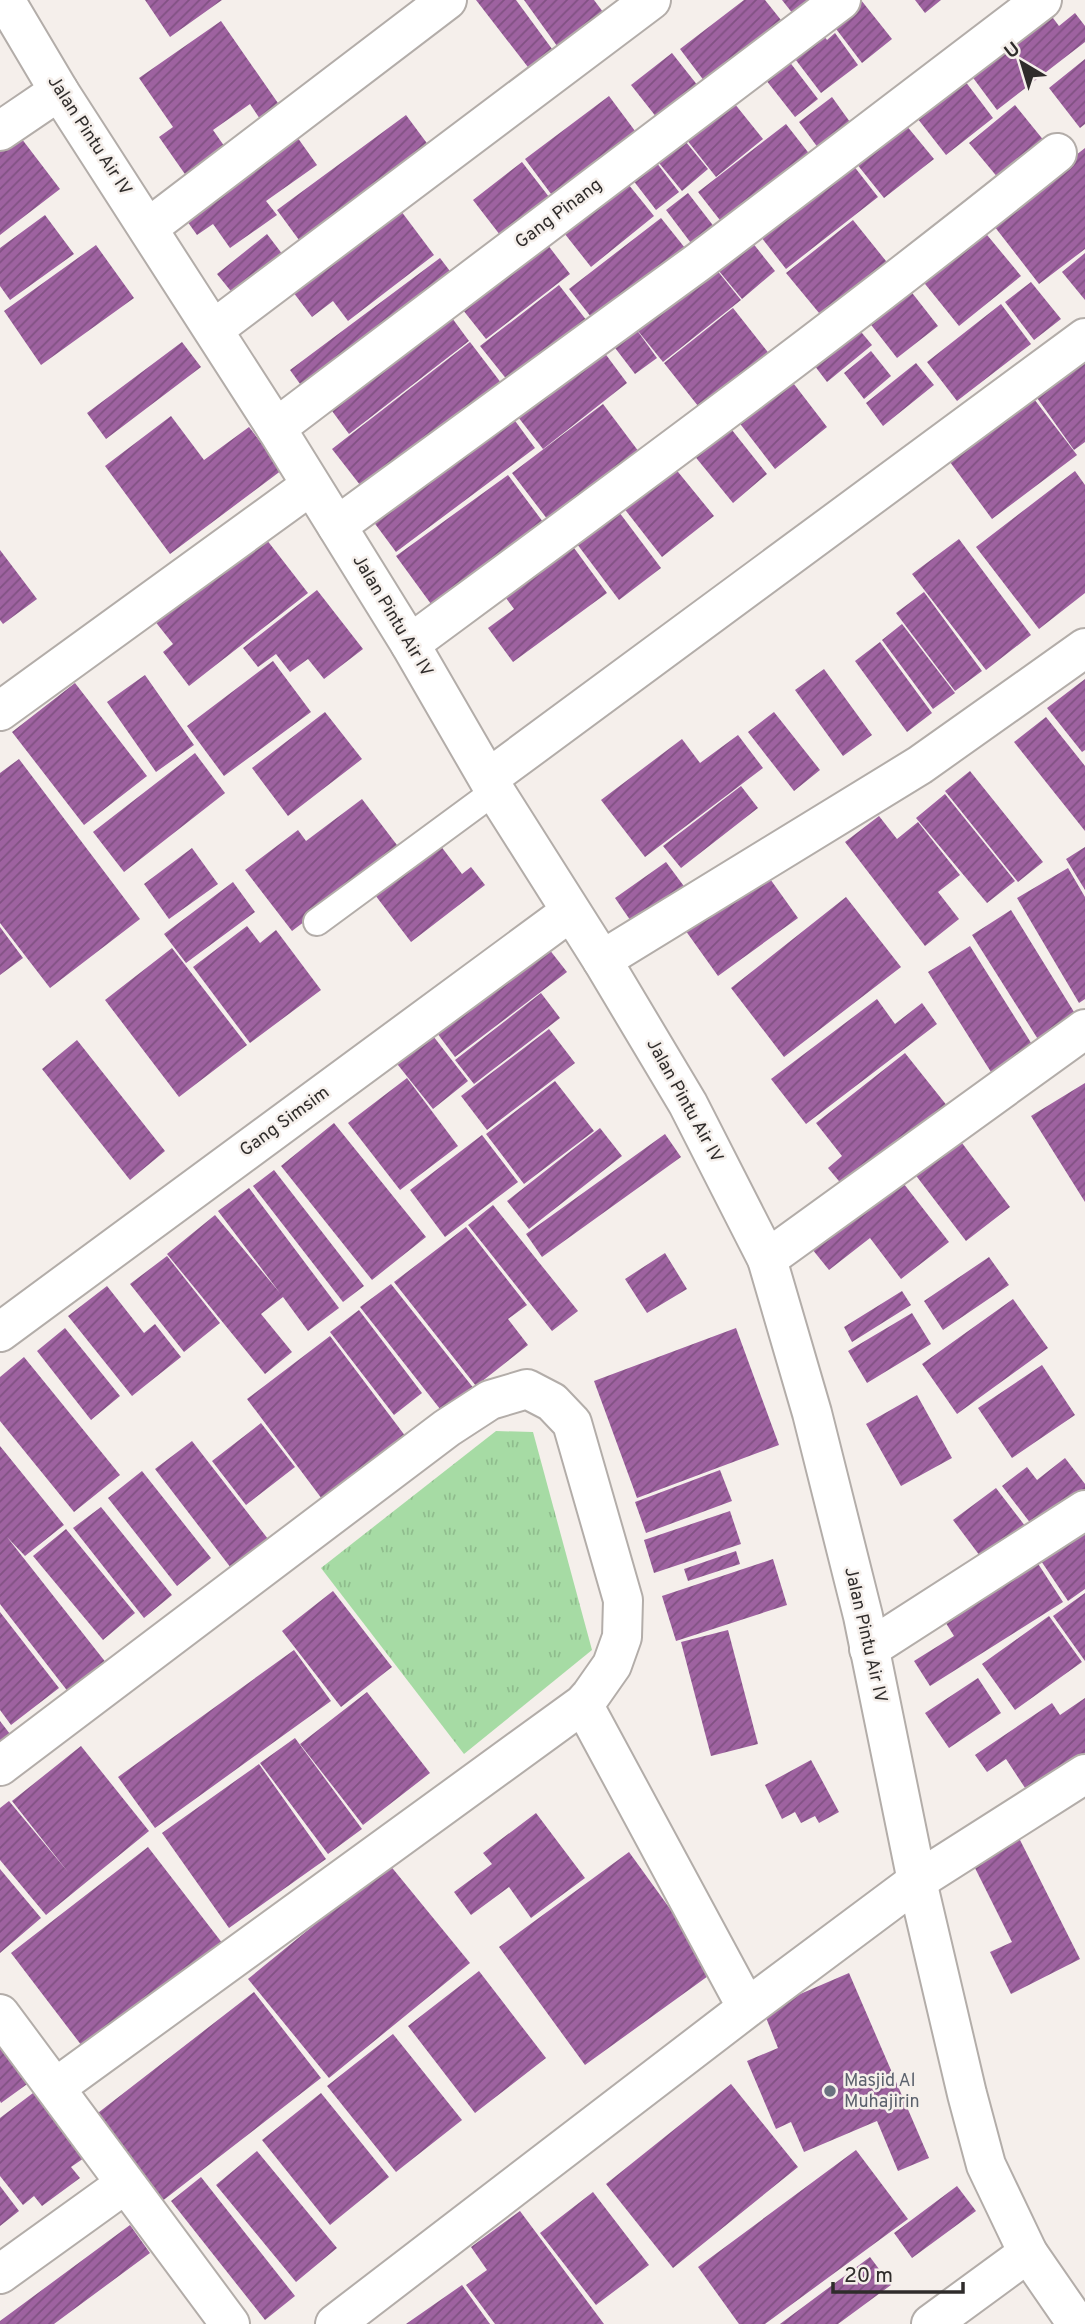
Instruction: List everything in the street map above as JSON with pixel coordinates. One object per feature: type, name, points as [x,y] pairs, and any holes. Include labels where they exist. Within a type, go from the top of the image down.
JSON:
[{"type":"street","name":"Jalan Pintu Air IV","points":[[5,0],[59,91],[214,329],[337,526],[492,785],[602,960],[688,1104],[767,1259],[812,1413],[869,1649],[917,1881],[986,2165],[1028,2253],[1077,2324]]},
{"type":"street","points":[[148,228],[447,0]]},
{"type":"street","points":[[214,329],[651,0]]},
{"type":"street","name":"Gang Pinang","points":[[276,428],[841,0]]},
{"type":"street","points":[[337,526],[697,263],[1042,0]]},
{"type":"street","points":[[0,131],[59,91]]},
{"type":"street","points":[[410,644],[925,259],[1056,153]]},
{"type":"street","points":[[492,785],[1085,338]]},
{"type":"street","points":[[0,711],[310,486]]},
{"type":"street","points":[[602,960],[920,765],[1085,648]]},
{"type":"street","name":"Gang Simsim","points":[[0,1332],[570,912]]},
{"type":"street","points":[[767,1259],[1085,1029]]},
{"type":"street","points":[[0,1766],[447,1428],[490,1400],[527,1390],[552,1402],[572,1423],[623,1600],[622,1637],[612,1665],[591,1695],[583,1704],[55,2088]]},
{"type":"street","points":[[869,1649],[1085,1510]]},
{"type":"street","points":[[583,1704],[747,2008]]},
{"type":"street","points":[[335,2324],[917,1881],[1085,1774]]},
{"type":"street","points":[[0,2014],[230,2324]]},
{"type":"street","points":[[0,2274],[125,2184]]},
{"type":"street","points":[[931,2324],[1028,2253]]},
{"type":"lane","points":[[317,922],[492,785]]},
{"type":"green space","points":[[496,1431],[533,1432],[592,1650],[464,1754],[321,1568]]},
{"type":"building","points":[[145,0],[222,0],[170,37]]},
{"type":"building","points":[[476,0],[516,0],[555,53],[531,71]]},
{"type":"building","points":[[524,0],[594,0],[606,16],[560,50]]},
{"type":"building","points":[[744,0],[765,0],[789,30],[711,90],[680,49]]},
{"type":"building","points":[[782,0],[821,0],[797,19]]},
{"type":"building","points":[[849,0],[861,0],[892,39],[862,63],[827,17]]},
{"type":"building","points":[[915,0],[941,0],[925,13]]},
{"type":"building","points":[[1047,10],[1059,26],[1075,13],[1085,26],[1085,42],[997,110],[968,71]]},
{"type":"building","points":[[221,21],[280,106],[260,119],[250,104],[213,130],[227,150],[187,177],[159,137],[173,127],[139,78]]},
{"type":"building","points":[[815,24],[827,40],[835,33],[858,65],[821,93],[786,47]]},
{"type":"building","points":[[782,52],[818,99],[795,117],[758,70]]},
{"type":"building","points":[[672,53],[702,91],[661,123],[631,85]]},
{"type":"building","points":[[1085,59],[1085,124],[1080,128],[1049,88]]},
{"type":"building","points":[[962,77],[993,118],[946,155],[914,114]]},
{"type":"building","points":[[726,93],[763,139],[716,177],[679,130]]},
{"type":"building","points":[[609,96],[644,143],[560,206],[525,159]]},
{"type":"building","points":[[832,97],[860,136],[827,160],[799,122]]},
{"type":"building","points":[[1015,105],[1045,142],[999,179],[969,143]]},
{"type":"building","points":[[406,115],[429,146],[299,240],[277,210]]},
{"type":"building","points":[[901,119],[934,159],[884,198],[852,158]]},
{"type":"building","points":[[786,124],[818,165],[730,233],[698,192]]},
{"type":"building","points":[[290,127],[317,165],[266,201],[277,215],[230,248],[213,224],[197,235],[177,207]]},
{"type":"building","points":[[15,130],[60,189],[0,235],[0,141]]},
{"type":"building","points":[[677,131],[708,169],[682,191],[650,152]]},
{"type":"building","points":[[1085,148],[1085,249],[1039,284],[991,222]]},
{"type":"building","points":[[650,154],[679,192],[656,210],[626,171]]},
{"type":"building","points":[[522,162],[556,206],[507,244],[473,200]]},
{"type":"building","points":[[853,165],[878,197],[786,269],[761,237]]},
{"type":"building","points":[[620,174],[654,216],[591,267],[557,224]]},
{"type":"building","points":[[688,193],[722,237],[700,255],[666,210]]},
{"type":"building","points":[[398,207],[434,255],[348,321],[333,301],[312,317],[290,288]]},
{"type":"building","points":[[45,215],[74,254],[10,300],[0,286],[0,248]]},
{"type":"building","points":[[661,218],[693,258],[595,322],[569,289]]},
{"type":"building","points":[[853,220],[890,266],[824,319],[786,273]]},
{"type":"building","points":[[978,224],[1021,276],[959,326],[917,274]]},
{"type":"building","points":[[267,234],[283,255],[234,295],[217,274]]},
{"type":"building","points":[[748,237],[775,271],[742,299],[714,265]]},
{"type":"building","points":[[544,240],[570,274],[486,339],[459,305]]},
{"type":"building","points":[[96,245],[134,298],[41,365],[4,311]]},
{"type":"building","points":[[1085,253],[1085,300],[1062,272]]},
{"type":"building","points":[[440,258],[459,283],[308,395],[290,370]]},
{"type":"building","points":[[716,269],[741,300],[663,362],[634,326],[657,358],[635,374],[609,340]]},
{"type":"building","points":[[902,280],[938,326],[897,358],[861,312]]},
{"type":"building","points":[[1031,282],[1061,319],[1034,340],[1005,302]]},
{"type":"building","points":[[559,285],[594,330],[516,391],[480,346]]},
{"type":"building","points":[[441,303],[469,341],[349,434],[321,396]]},
{"type":"building","points":[[1001,304],[1031,344],[957,401],[927,362]]},
{"type":"building","points":[[733,308],[771,356],[702,411],[664,363]]},
{"type":"building","points":[[852,321],[872,345],[827,382],[808,357]]},
{"type":"building","points":[[182,342],[201,367],[106,439],[87,413]]},
{"type":"building","points":[[470,342],[508,392],[371,499],[332,449]]},
{"type":"building","points":[[598,344],[627,383],[543,449],[518,417]]},
{"type":"building","points":[[871,351],[891,376],[864,399],[844,373]]},
{"type":"building","points":[[1085,360],[1085,442],[1074,450],[1035,395]]},
{"type":"building","points":[[916,363],[934,385],[883,426],[866,403]]},
{"type":"building","points":[[784,371],[827,427],[775,469],[731,412]]},
{"type":"building","points":[[1031,395],[1077,455],[992,519],[947,458]]},
{"type":"building","points":[[603,404],[642,456],[551,524],[512,473]]},
{"type":"building","points":[[507,410],[535,448],[396,552],[367,513]]},
{"type":"building","points":[[171,416],[204,460],[249,427],[282,470],[170,554],[105,466]]},
{"type":"building","points":[[728,425],[767,474],[733,503],[693,454]]},
{"type":"building","points":[[674,467],[714,516],[662,557],[623,507]]},
{"type":"building","points":[[1075,471],[1085,485],[1085,593],[1039,629],[976,547]]},
{"type":"building","points":[[508,475],[543,522],[431,604],[396,556]]},
{"type":"building","points":[[613,504],[661,568],[619,600],[571,536]]},
{"type":"building","points":[[263,535],[308,593],[189,686],[163,652],[173,644],[154,620]]},
{"type":"building","points":[[566,537],[607,593],[513,662],[488,628],[514,609],[503,594]]},
{"type":"building","points":[[959,539],[1031,635],[986,670],[912,574]]},
{"type":"building","points":[[0,550],[37,599],[3,624],[0,620]]},
{"type":"building","points":[[317,590],[363,649],[324,679],[308,659],[290,672],[276,654],[258,667],[243,648]]},
{"type":"building","points":[[924,592],[982,671],[955,691],[896,613]]},
{"type":"building","points":[[902,624],[955,693],[933,709],[882,640]]},
{"type":"building","points":[[880,642],[932,713],[907,732],[855,661]]},
{"type":"building","points":[[273,661],[311,712],[224,776],[187,726]]},
{"type":"building","points":[[824,669],[872,735],[843,756],[795,690]]},
{"type":"building","points":[[145,675],[194,745],[156,772],[107,702]]},
{"type":"building","points":[[1085,679],[1085,750],[1082,752],[1047,708]]},
{"type":"building","points":[[75,683],[147,776],[84,825],[12,732]]},
{"type":"building","points":[[325,712],[362,759],[288,816],[252,768]]},
{"type":"building","points":[[774,712],[820,770],[794,791],[748,732]]},
{"type":"building","points":[[1046,717],[1085,766],[1085,831],[1014,742]]},
{"type":"building","points":[[738,735],[763,768],[645,857],[601,800],[682,739],[700,763]]},
{"type":"building","points":[[195,753],[225,793],[124,872],[93,832]]},
{"type":"building","points":[[19,759],[140,919],[50,988],[0,923],[0,773]]},
{"type":"building","points":[[970,771],[1043,862],[1018,882],[945,791]]},
{"type":"building","points":[[741,786],[758,808],[681,868],[663,846]]},
{"type":"building","points":[[945,794],[1015,881],[987,903],[916,818]]},
{"type":"building","points":[[362,799],[400,849],[292,931],[245,870],[298,830],[306,841]]},
{"type":"building","points":[[879,816],[897,839],[918,822],[960,875],[938,892],[959,919],[925,946],[845,842]]},
{"type":"building","points":[[437,841],[462,874],[471,867],[485,885],[411,942],[372,891]]},
{"type":"building","points":[[1085,847],[1085,890],[1066,859]]},
{"type":"building","points":[[192,848],[218,884],[169,919],[144,884]]},
{"type":"building","points":[[666,862],[689,893],[637,930],[615,898]]},
{"type":"building","points":[[1068,868],[1085,897],[1085,999],[1079,1003],[1017,898]]},
{"type":"building","points":[[763,869],[798,918],[718,976],[683,927]]},
{"type":"building","points":[[233,882],[255,912],[186,963],[164,934]]},
{"type":"building","points":[[846,897],[901,967],[784,1057],[731,988]]},
{"type":"building","points":[[1011,910],[1079,1020],[1041,1044],[972,935]]},
{"type":"building","points":[[247,926],[260,943],[276,930],[321,990],[250,1043],[193,967]]},
{"type":"building","points":[[0,927],[23,958],[0,975]]},
{"type":"building","points":[[545,944],[567,972],[455,1057],[434,1029]]},
{"type":"building","points":[[970,946],[1033,1046],[991,1072],[928,972]]},
{"type":"building","points":[[172,948],[247,1045],[179,1097],[105,1000]]},
{"type":"building","points":[[541,993],[560,1018],[474,1084],[455,1060]]},
{"type":"building","points":[[877,999],[895,1024],[922,1003],[937,1024],[806,1124],[771,1079]]},
{"type":"building","points":[[549,1029],[575,1063],[487,1130],[461,1096]]},
{"type":"building","points":[[430,1032],[468,1081],[433,1109],[394,1060]]},
{"type":"building","points":[[77,1040],[165,1151],[130,1180],[42,1069]]},
{"type":"building","points":[[905,1053],[952,1112],[849,1193],[828,1168],[842,1156],[816,1123]]},
{"type":"building","points":[[407,1078],[458,1146],[400,1190],[348,1123]]},
{"type":"building","points":[[555,1081],[594,1131],[524,1184],[486,1134]]},
{"type":"building","points":[[1085,1083],[1085,1202],[1031,1116]]},
{"type":"building","points":[[334,1123],[426,1237],[372,1280],[281,1166]]},
{"type":"building","points":[[600,1128],[622,1156],[529,1229],[507,1201]]},
{"type":"building","points":[[665,1134],[681,1157],[542,1257],[526,1234]]},
{"type":"building","points":[[482,1135],[518,1182],[445,1237],[410,1190]]},
{"type":"building","points":[[959,1139],[1010,1207],[966,1241],[914,1173]]},
{"type":"building","points":[[274,1170],[364,1286],[343,1302],[253,1186]]},
{"type":"building","points":[[897,1175],[949,1242],[901,1279],[870,1238],[829,1270],[808,1244]]},
{"type":"building","points":[[249,1188],[339,1308],[308,1331],[283,1297],[261,1314],[292,1352],[265,1374],[167,1254],[215,1215],[280,1293],[218,1211]]},
{"type":"building","points":[[493,1205],[578,1311],[552,1331],[468,1225]]},
{"type":"building","points":[[466,1227],[527,1305],[508,1319],[528,1345],[476,1386],[394,1282]]},
{"type":"building","points":[[665,1253],[687,1289],[647,1313],[625,1279]]},
{"type":"building","points":[[167,1256],[220,1323],[184,1352],[130,1284]]},
{"type":"building","points":[[989,1257],[1009,1285],[943,1330],[924,1301]]},
{"type":"building","points":[[391,1284],[475,1390],[444,1414],[360,1307]]},
{"type":"building","points":[[107,1286],[144,1333],[155,1324],[181,1357],[132,1396],[68,1316]]},
{"type":"building","points":[[902,1291],[911,1305],[852,1342],[844,1327]]},
{"type":"building","points":[[1013,1299],[1048,1348],[957,1414],[922,1364]]},
{"type":"building","points":[[359,1310],[422,1393],[394,1415],[330,1332]]},
{"type":"building","points":[[912,1313],[931,1344],[867,1383],[848,1351]]},
{"type":"building","points":[[65,1328],[120,1396],[91,1420],[37,1351]]},
{"type":"building","points":[[736,1328],[779,1445],[637,1498],[594,1381]]},
{"type":"building","points":[[330,1336],[406,1437],[322,1499],[247,1399]]},
{"type":"building","points":[[24,1357],[120,1475],[74,1512],[0,1421],[0,1377]]},
{"type":"building","points":[[1042,1365],[1075,1415],[1012,1458],[978,1408]]},
{"type":"building","points":[[917,1395],[952,1458],[901,1486],[866,1424]]},
{"type":"building","points":[[261,1423],[295,1467],[246,1505],[212,1461]]},
{"type":"building","points":[[192,1441],[268,1539],[231,1568],[155,1469]]},
{"type":"building","points":[[0,1446],[64,1525],[25,1556],[7,1537],[107,1664],[69,1693],[0,1604]]},
{"type":"building","points":[[1065,1458],[1085,1484],[1085,1502],[1041,1537],[1002,1486],[1027,1467],[1037,1480]]},
{"type":"building","points":[[720,1470],[732,1501],[646,1533],[635,1502]]},
{"type":"building","points":[[142,1471],[211,1558],[177,1586],[108,1498]]},
{"type":"building","points":[[996,1488],[1032,1535],[989,1568],[953,1520]]},
{"type":"building","points":[[101,1507],[172,1595],[144,1618],[73,1528]]},
{"type":"building","points":[[730,1511],[741,1544],[654,1573],[644,1540]]},
{"type":"building","points":[[1085,1519],[1085,1589],[1068,1601],[1035,1552]]},
{"type":"building","points":[[66,1529],[135,1613],[103,1640],[33,1556]]},
{"type":"building","points":[[736,1551],[740,1564],[688,1581],[684,1569]]},
{"type":"building","points":[[1031,1553],[1063,1602],[930,1686],[914,1661],[954,1636],[939,1612]]},
{"type":"building","points":[[773,1559],[787,1605],[676,1641],[662,1596]]},
{"type":"building","points":[[333,1591],[392,1667],[341,1707],[282,1631]]},
{"type":"building","points":[[1085,1593],[1085,1661],[1053,1616]]},
{"type":"building","points":[[0,1612],[59,1688],[11,1725],[0,1710]]},
{"type":"building","points":[[1049,1616],[1082,1662],[1015,1710],[982,1664]]},
{"type":"building","points":[[728,1630],[758,1744],[711,1756],[681,1642]]},
{"type":"building","points":[[294,1650],[331,1701],[155,1828],[118,1777]]},
{"type":"building","points":[[978,1678],[1001,1713],[949,1748],[925,1713]]},
{"type":"building","points":[[367,1692],[430,1773],[363,1825],[300,1744]]},
{"type":"building","points":[[1085,1698],[1085,1764],[1033,1800],[1006,1759],[987,1772],[975,1755],[1052,1703],[1060,1715]]},
{"type":"building","points":[[0,1721],[10,1734],[0,1741]]},
{"type":"building","points":[[295,1738],[362,1829],[328,1854],[260,1763]]},
{"type":"building","points":[[81,1746],[149,1831],[46,1915],[0,1860],[0,1808],[9,1801],[68,1872],[12,1801]]},
{"type":"building","points":[[811,1760],[839,1812],[819,1823],[815,1816],[801,1823],[795,1812],[782,1819],[765,1785]]},
{"type":"building","points":[[259,1764],[326,1859],[229,1928],[162,1833]]},
{"type":"building","points":[[536,1813],[585,1878],[531,1918],[509,1887],[471,1915],[454,1892],[492,1864],[483,1853]]},
{"type":"building","points":[[1019,1838],[1080,1959],[1011,1994],[990,1952],[1012,1942],[972,1862]]},
{"type":"building","points":[[148,1847],[223,1944],[85,2050],[11,1953]]},
{"type":"building","points":[[629,1852],[715,1971],[585,2065],[499,1947]]},
{"type":"building","points":[[389,1864],[470,1963],[329,2078],[248,1979]]},
{"type":"building","points":[[0,1869],[41,1918],[0,1953]]},
{"type":"building","points":[[479,1971],[546,2058],[475,2113],[408,2026]]},
{"type":"building","name":"Masjid Al Muhajirin","points":[[849,1973],[929,2158],[898,2171],[877,2121],[804,2152],[791,2122],[776,2129],[747,2061],[778,2048],[763,2010]]},
{"type":"building","points":[[254,1992],[321,2078],[161,2202],[94,2116]]},
{"type":"building","points":[[393,2034],[462,2120],[396,2172],[327,2086]]},
{"type":"building","points":[[0,2041],[30,2082],[1,2103],[0,2101]]},
{"type":"building","points":[[731,2084],[798,2167],[673,2268],[606,2184]]},
{"type":"building","points":[[37,2090],[87,2156],[71,2167],[80,2178],[42,2206],[34,2196],[23,2205],[0,2176],[0,2118]]},
{"type":"building","points":[[321,2093],[389,2177],[330,2225],[262,2140]]},
{"type":"building","points":[[856,2150],[908,2219],[765,2324],[739,2324],[698,2267]]},
{"type":"building","points":[[257,2151],[337,2248],[296,2282],[216,2185]]},
{"type":"building","points":[[201,2177],[295,2296],[265,2320],[171,2201]]},
{"type":"building","points":[[0,2186],[19,2211],[0,2226]]},
{"type":"building","points":[[957,2186],[976,2211],[912,2258],[894,2233]]},
{"type":"building","points":[[593,2192],[649,2265],[596,2305],[540,2233]]},
{"type":"building","points":[[520,2211],[604,2324],[495,2324],[466,2285],[487,2270],[471,2247]]},
{"type":"building","points":[[130,2225],[150,2253],[54,2324],[0,2324],[0,2321]]},
{"type":"building","points":[[870,2257],[891,2285],[838,2324],[780,2324]]},
{"type":"building","points":[[462,2285],[490,2324],[406,2324]]},
{"type":"place","name":"Masjid Al Muhajirin","points":[[830,2091]]}]
